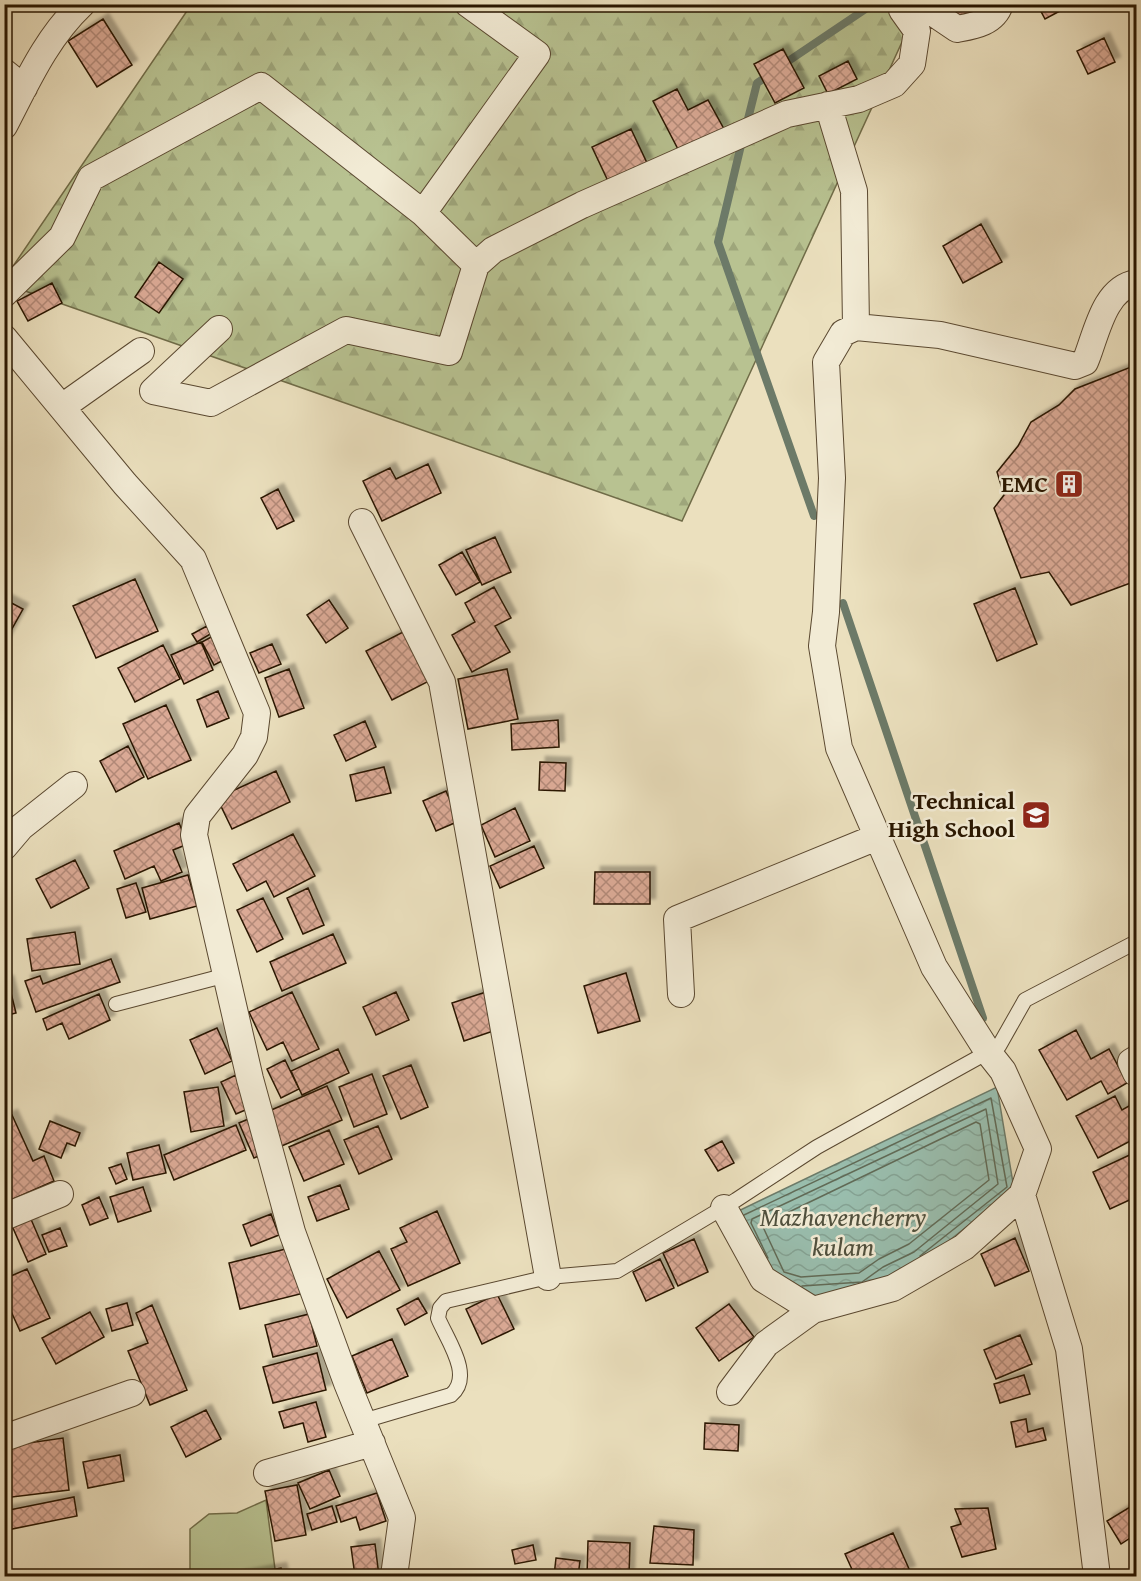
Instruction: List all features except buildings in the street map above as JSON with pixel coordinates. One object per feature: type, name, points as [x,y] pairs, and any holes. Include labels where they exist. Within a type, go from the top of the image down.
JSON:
[{"type":"street","points":[[4,126],[14,80],[63,22],[82,4]]},
{"type":"street","points":[[423,213],[537,54],[468,4]]},
{"type":"street","points":[[219,329],[153,391],[211,403],[346,330],[449,352],[476,265],[493,250],[582,205],[787,114],[860,99],[894,84],[912,64],[917,31],[902,10],[909,4]]},
{"type":"street","points":[[920,4],[957,29],[980,26],[998,10],[1000,4]]},
{"type":"street","points":[[4,294],[62,237],[91,178],[261,86],[423,213],[476,265]]},
{"type":"street","points":[[828,105],[854,191],[856,327]]},
{"type":"street","points":[[730,1392],[766,1344],[813,1310],[893,1288],[964,1247],[1022,1195],[1038,1149],[1004,1071],[988,1052],[934,967],[839,748],[822,646],[826,612],[832,478],[826,362],[843,333],[856,327],[940,335],[1075,366],[1085,362],[1110,300],[1120,289],[1137,283]]},
{"type":"street","points":[[4,338],[125,484],[193,559],[257,713],[254,737],[245,754],[197,816],[194,835],[250,1079],[292,1232],[402,1518],[394,1576]]},
{"type":"street","points":[[62,407],[141,351]]},
{"type":"street","points":[[362,522],[442,682],[548,1277]]},
{"type":"street","points":[[4,847],[21,826],[74,785]]},
{"type":"street","points":[[681,994],[677,919],[877,837]]},
{"type":"street","points":[[1137,1059],[1131,1062],[1137,1073]]},
{"type":"street","points":[[4,1217],[60,1194]]},
{"type":"street","points":[[1022,1195],[1069,1349],[1096,1576]]},
{"type":"street","points":[[724,1208],[763,1279],[813,1310]]},
{"type":"street","points":[[4,1438],[132,1393]]},
{"type":"street","points":[[267,1473],[367,1432]]},
{"type":"lane","points":[[367,1432],[451,1395],[458,1389],[462,1373],[438,1318],[440,1308],[446,1301],[548,1277],[617,1271],[724,1208],[818,1147],[999,1047],[1025,1000],[1137,942]]},
{"type":"lane","points":[[116,1004],[227,975]]},
{"type":"green space","points":[[191,5],[919,5],[682,521],[5,284],[5,278]]},
{"type":"green space","points":[[266,1500],[275,1569],[190,1576],[190,1529],[209,1514],[237,1513]]},
{"type":"water","name":"Mazhavencherry kulam","points":[[997,1087],[1014,1189],[921,1263],[867,1295],[798,1300],[769,1291],[732,1214]]},
{"type":"waterway","points":[[781,66],[873,4]]},
{"type":"waterway","points":[[746,127],[757,83],[769,75]]},
{"type":"waterway","points":[[742,141],[718,242],[814,516]]},
{"type":"waterway","points":[[843,603],[983,1018]]},
{"type":"place","name":"EMC","points":[[1069,484]]},
{"type":"place","name":"Technical High School","points":[[1036,815]]}]
